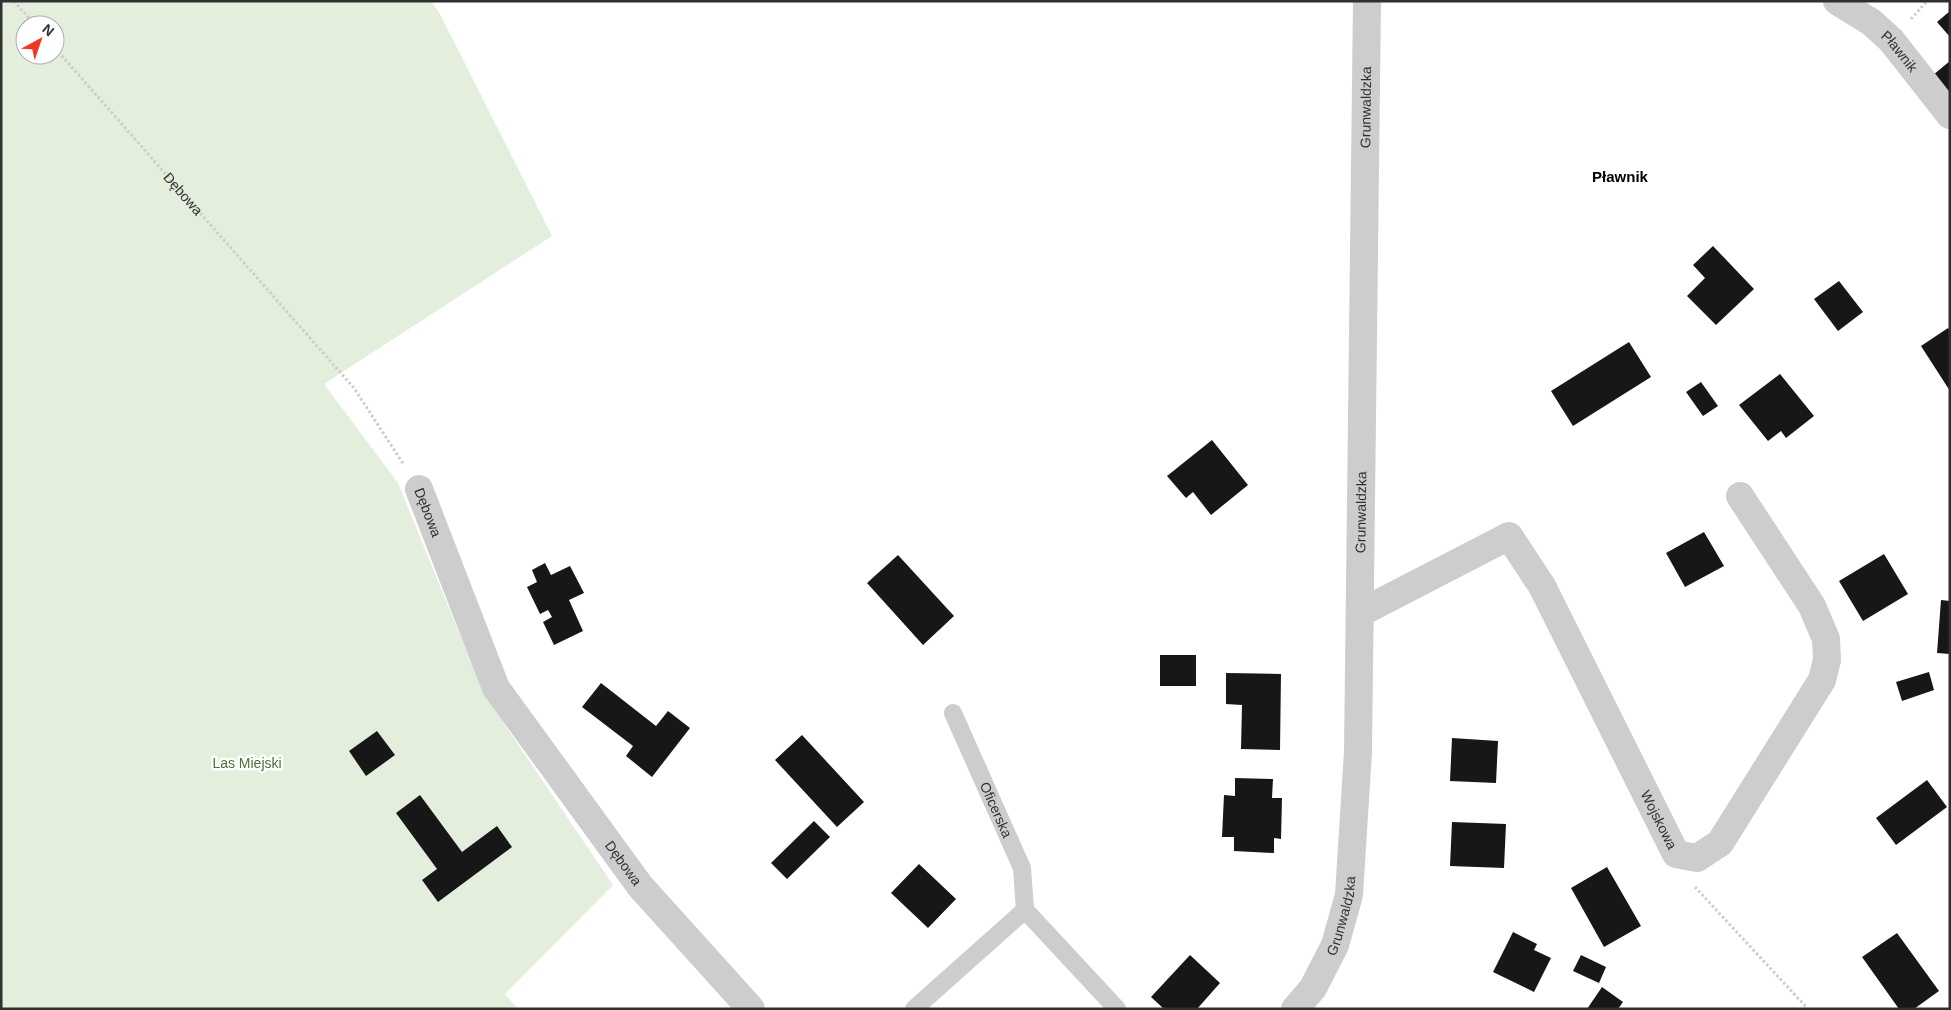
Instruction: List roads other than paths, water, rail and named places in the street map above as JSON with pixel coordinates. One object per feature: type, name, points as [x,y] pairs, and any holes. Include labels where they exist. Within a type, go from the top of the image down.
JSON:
[{"type":"street","name":"Grunwaldzka","points":[[1295,1009],[1313,988],[1336,945],[1349,896],[1358,752],[1367,1]]},
{"type":"street","name":"Pławnik","points":[[1837,1],[1871,22],[1892,40],[1950,115]]},
{"type":"street","name":"Dębowa","points":[[419,489],[496,688],[640,886],[751,1009]]},
{"type":"street","name":"Wojskowa","points":[[1360,614],[1510,536],[1542,586],[1676,854],[1697,858],[1720,843],[1822,680],[1827,660],[1826,639],[1812,606],[1740,496]]},
{"type":"lane","name":"Oficerska","points":[[953,713],[1022,868],[1025,910]]},
{"type":"lane","points":[[914,1009],[1025,910],[1117,1009]]},
{"type":"district","name":"Pławnik","points":[[1620,177]]},
{"type":"park label","name":"Las Miejski","points":[[247,763]]}]
